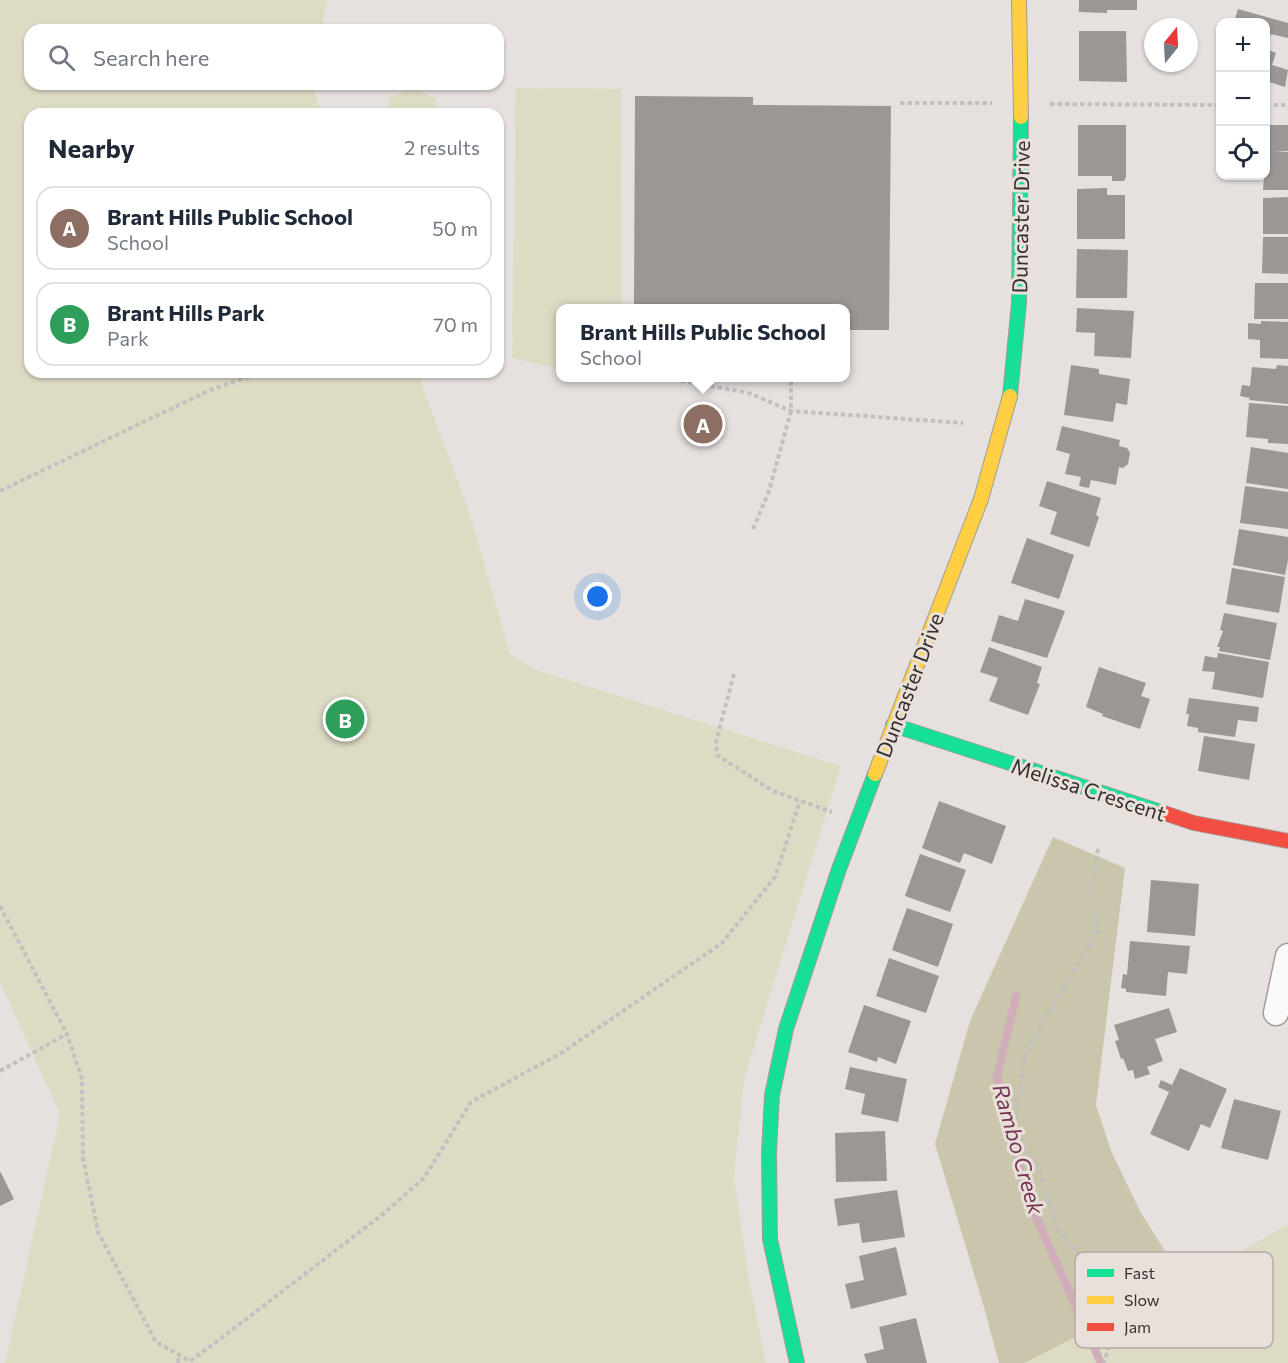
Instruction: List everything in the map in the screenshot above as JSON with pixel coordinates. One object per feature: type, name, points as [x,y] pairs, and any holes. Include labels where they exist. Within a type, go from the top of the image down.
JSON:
[{"type":"street","name":"Duncaster Drive","points":[[796,1363],[770,1239],[769,1153],[772,1095],[786,1029],[839,869],[981,499],[1010,399],[1019,303],[1021,103],[1019,0]]},
{"type":"street","name":"Melissa Crescent","points":[[893,725],[1194,823],[1288,841]]},
{"type":"street","points":[[1276,1012],[1288,956]]},
{"type":"path","points":[[900,103],[1216,105]]},
{"type":"path","points":[[1270,105],[1288,105]]},
{"type":"path","points":[[0,491],[210,390],[245,378]]},
{"type":"path","points":[[688,382],[749,393],[791,411],[963,423]]},
{"type":"path","points":[[753,529],[769,491],[791,411],[791,382]]},
{"type":"path","points":[[734,674],[716,742],[717,755],[773,791],[858,822]]},
{"type":"path","points":[[0,906],[67,1034],[82,1079],[83,1158],[98,1232],[156,1342],[190,1361],[384,1214],[424,1178],[471,1102],[563,1052],[722,944],[775,877],[800,801]]},
{"type":"path","points":[[1077,1252],[1059,1230],[1038,1167],[1013,1129],[1026,1051],[1098,931],[1090,892],[1098,849]]},
{"type":"path","points":[[0,1071],[67,1034]]},
{"type":"path","points":[[1104,1363],[1109,1348]]},
{"type":"path","points":[[178,1363],[179,1355]]},
{"type":"shaded area","points":[[0,0],[327,0],[322,24],[24,24],[24,90],[314,90],[320,108],[24,108],[24,378],[419,378],[470,514],[510,654],[539,671],[841,766],[744,1079],[734,1177],[748,1274],[766,1363],[5,1363],[60,1114],[0,982]]},
{"type":"shaded area","points":[[516,88],[621,89],[622,304],[556,304],[556,368],[512,358]]},
{"type":"shaded area","points":[[409,90],[418,90],[436,99],[435,105],[439,108],[387,108],[390,97]]},
{"type":"shaded area","points":[[1053,837],[1125,868],[1096,1105],[1111,1151],[1140,1211],[1165,1252],[1075,1252],[1075,1337],[1024,1363],[999,1363],[935,1144],[970,1021]]},
{"type":"shaded area","points":[[1288,1225],[1288,1363],[1024,1363],[1075,1337],[1075,1348],[1273,1348],[1273,1252],[1239,1252]]},
{"type":"building","points":[[1079,0],[1137,0],[1137,10],[1107,10],[1107,13],[1079,12]]},
{"type":"building","points":[[1238,9],[1288,23],[1288,38],[1271,34],[1270,37],[1270,18],[1235,18]]},
{"type":"building","points":[[1079,31],[1126,31],[1127,82],[1079,81]]},
{"type":"building","points":[[1270,51],[1276,53],[1272,65],[1288,70],[1285,87],[1270,82]]},
{"type":"building","points":[[635,96],[753,97],[753,105],[891,106],[889,330],[850,330],[850,304],[634,304]]},
{"type":"building","points":[[1078,125],[1126,125],[1126,177],[1124,181],[1112,181],[1112,176],[1078,176]]},
{"type":"building","points":[[1270,125],[1288,125],[1288,151],[1274,152],[1288,152],[1288,190],[1263,190],[1264,180],[1270,180]]},
{"type":"building","points":[[1107,188],[1107,195],[1125,195],[1125,239],[1077,239],[1077,189]]},
{"type":"building","points":[[1288,197],[1288,234],[1263,234],[1263,198]]},
{"type":"building","points":[[1263,237],[1288,237],[1288,274],[1262,273]]},
{"type":"building","points":[[1077,249],[1128,250],[1127,298],[1076,298]]},
{"type":"building","points":[[1255,283],[1288,283],[1288,319],[1254,319]]},
{"type":"building","points":[[1077,308],[1134,311],[1131,358],[1094,356],[1095,333],[1076,332]]},
{"type":"building","points":[[1261,321],[1288,322],[1288,359],[1260,358],[1260,340],[1248,339],[1248,323],[1261,324]]},
{"type":"building","points":[[1071,365],[1099,369],[1099,374],[1130,379],[1127,405],[1116,403],[1113,422],[1064,415]]},
{"type":"building","points":[[1277,365],[1288,366],[1288,404],[1249,400],[1250,398],[1240,396],[1242,385],[1250,386],[1252,367],[1276,369]]},
{"type":"building","points":[[1249,403],[1288,406],[1288,444],[1268,443],[1268,439],[1246,437]]},
{"type":"building","points":[[1062,426],[1120,440],[1119,446],[1127,448],[1130,453],[1128,464],[1123,468],[1119,467],[1116,485],[1091,480],[1089,488],[1079,486],[1081,477],[1065,474],[1070,454],[1056,450]]},
{"type":"building","points":[[1251,447],[1288,453],[1288,489],[1246,483]]},
{"type":"building","points":[[1047,481],[1101,498],[1096,515],[1099,517],[1089,547],[1050,534],[1057,512],[1039,506]]},
{"type":"building","points":[[1245,486],[1288,492],[1288,529],[1240,523]]},
{"type":"building","points":[[1239,529],[1288,537],[1288,560],[1285,575],[1233,565]]},
{"type":"building","points":[[1027,538],[1074,555],[1059,599],[1011,583]]},
{"type":"building","points":[[1232,568],[1285,577],[1279,613],[1226,604]]},
{"type":"building","points":[[1025,599],[1065,611],[1047,658],[991,641],[999,615],[1018,621]]},
{"type":"building","points":[[1224,613],[1277,623],[1270,660],[1219,651],[1220,647],[1217,647],[1223,631],[1220,630]]},
{"type":"building","points":[[989,647],[1042,667],[1037,683],[1040,684],[1028,715],[989,701],[998,678],[980,672]]},
{"type":"building","points":[[1218,653],[1269,662],[1263,698],[1212,689],[1215,672],[1202,671],[1205,656],[1217,658]]},
{"type":"building","points":[[1099,667],[1146,683],[1141,696],[1150,699],[1140,729],[1102,716],[1103,714],[1086,707]]},
{"type":"building","points":[[1189,698],[1259,707],[1257,722],[1238,720],[1235,737],[1198,732],[1198,728],[1187,726],[1189,714],[1186,714]]},
{"type":"building","points":[[1204,736],[1255,744],[1249,780],[1198,771]]},
{"type":"building","points":[[939,801],[1006,826],[992,864],[964,853],[960,863],[922,848]]},
{"type":"building","points":[[920,854],[966,870],[950,912],[905,896]]},
{"type":"building","points":[[1151,880],[1199,884],[1195,936],[1147,932]]},
{"type":"building","points":[[907,908],[953,924],[938,967],[892,950]]},
{"type":"building","points":[[1130,941],[1190,946],[1187,974],[1168,972],[1166,996],[1126,992],[1126,989],[1121,988],[1123,974],[1127,975]]},
{"type":"building","points":[[889,958],[939,976],[926,1013],[876,996]]},
{"type":"building","points":[[864,1005],[911,1021],[896,1064],[878,1057],[877,1062],[848,1052]]},
{"type":"building","points":[[1169,1008],[1177,1032],[1155,1039],[1163,1061],[1147,1067],[1150,1074],[1135,1079],[1133,1070],[1128,1071],[1123,1058],[1121,1059],[1115,1041],[1119,1040],[1114,1025]]},
{"type":"building","points":[[850,1067],[907,1079],[898,1122],[861,1114],[865,1094],[845,1089]]},
{"type":"building","points":[[1180,1068],[1227,1089],[1210,1128],[1201,1124],[1189,1151],[1150,1134],[1169,1092],[1158,1087],[1161,1080],[1172,1085]]},
{"type":"building","points":[[1234,1099],[1281,1111],[1268,1160],[1221,1148]]},
{"type":"building","points":[[885,1131],[887,1181],[836,1182],[835,1133]]},
{"type":"building","points":[[0,1171],[14,1199],[0,1206]]},
{"type":"building","points":[[897,1190],[905,1237],[862,1243],[859,1223],[838,1226],[834,1199]]},
{"type":"building","points":[[896,1247],[907,1295],[851,1309],[845,1284],[864,1280],[859,1256]]},
{"type":"building","points":[[916,1318],[927,1363],[867,1363],[864,1354],[884,1349],[879,1327]]},
{"type":"waterway","name":"Rambo Creek","points":[[1016,996],[997,1077],[1028,1199],[1075,1305]]},
{"type":"waterway","name":"Rambo Creek","points":[[1094,1348],[1101,1363]]},
{"type":"traffic: fast","points":[[1010,396],[1019,303],[1021,117]]},
{"type":"traffic: fast","points":[[893,725],[1161,812]]},
{"type":"traffic: fast","points":[[797,1363],[770,1239],[769,1153],[772,1095],[786,1029],[839,869],[875,774]]},
{"type":"traffic: slow","points":[[1019,0],[1021,117]]},
{"type":"traffic: slow","points":[[875,774],[981,499],[1010,396]]},
{"type":"traffic: jam","points":[[1161,812],[1194,823],[1288,841]]},
{"type":"place","name":"Brant Hills Public School","points":[[703,424]]},
{"type":"place","name":"Brant Hills Park","points":[[345,719]]}]
